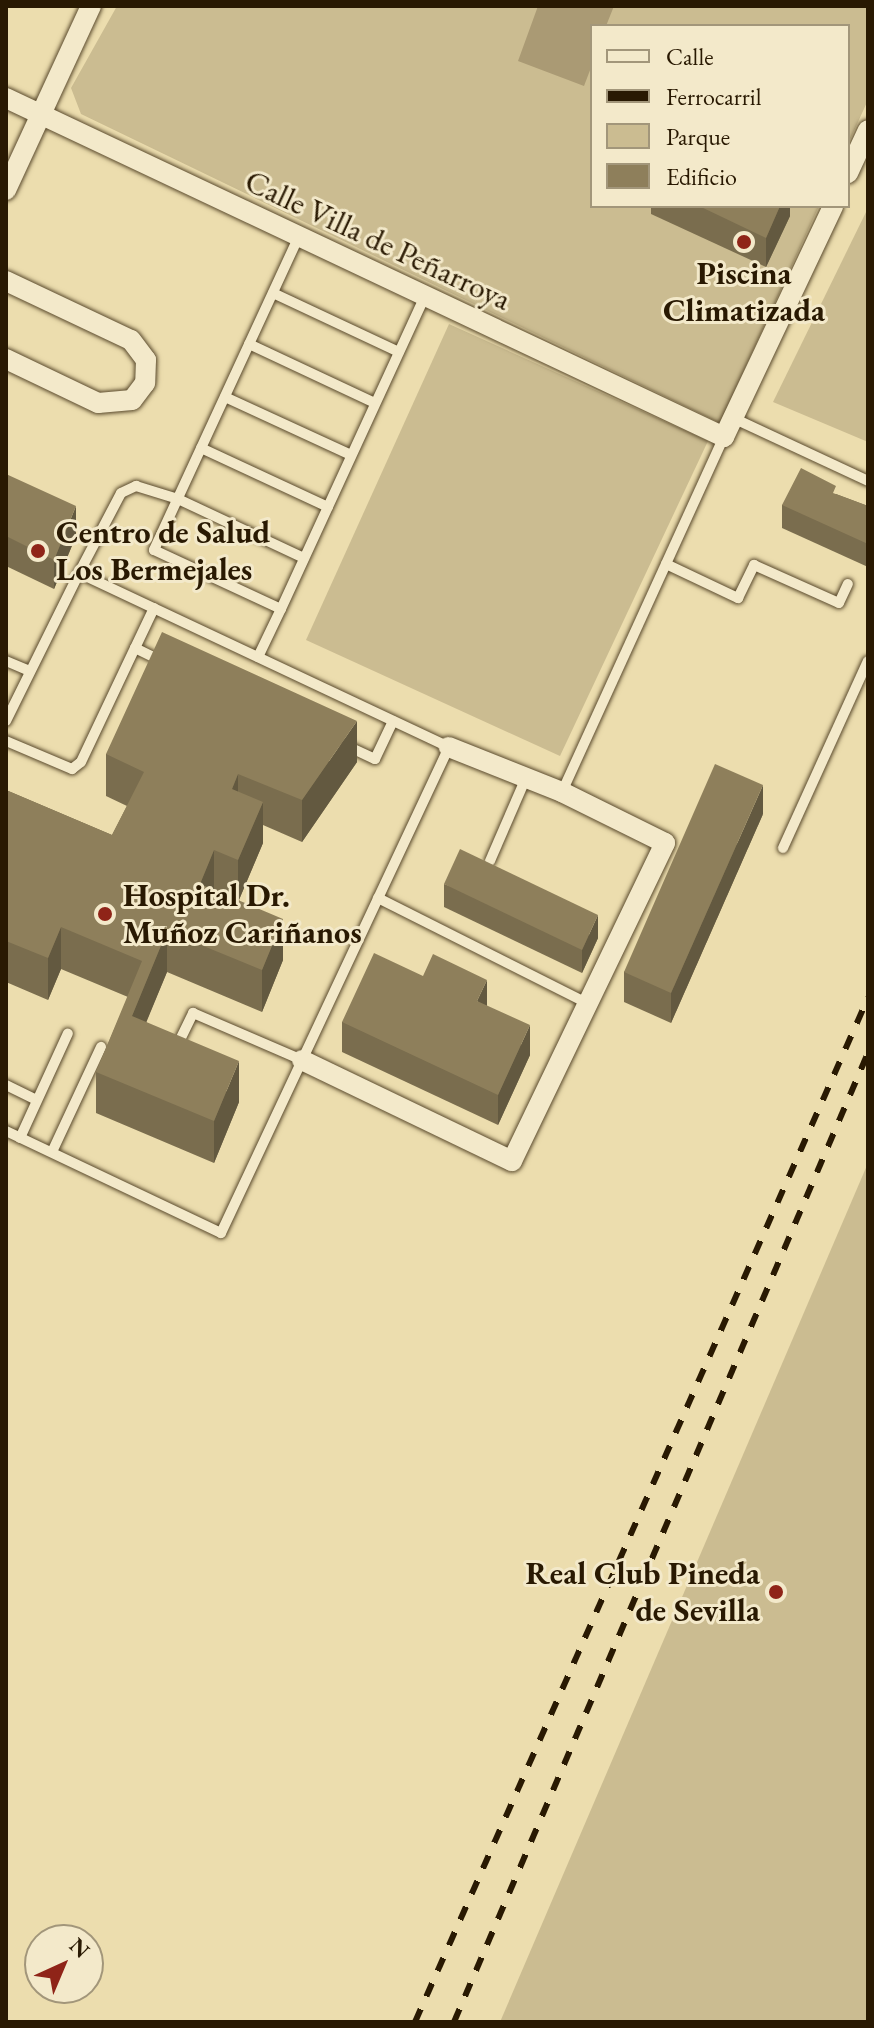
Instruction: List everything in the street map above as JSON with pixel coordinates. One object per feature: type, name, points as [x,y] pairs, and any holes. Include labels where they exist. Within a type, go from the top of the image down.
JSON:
[{"type":"street","points":[[6,190],[91,6]]},
{"type":"street","name":"Calle Villa de Peñarroya","points":[[6,98],[724,437]]},
{"type":"street","points":[[850,169],[868,130]]},
{"type":"street","points":[[724,437],[832,208]]},
{"type":"street","points":[[6,281],[131,340],[146,360],[145,383],[132,400],[98,403],[6,359]]},
{"type":"street","points":[[302,1060],[512,1161],[665,843],[562,792],[449,747]]},
{"type":"lane","points":[[281,609],[154,550],[299,236]]},
{"type":"lane","points":[[273,293],[399,352]]},
{"type":"lane","points":[[258,657],[425,296]]},
{"type":"lane","points":[[249,344],[375,403]]},
{"type":"lane","points":[[225,397],[351,455]]},
{"type":"lane","points":[[734,415],[868,481]]},
{"type":"lane","points":[[562,792],[724,437]]},
{"type":"lane","points":[[201,448],[328,507]]},
{"type":"lane","points":[[6,721],[121,493],[136,486],[178,499],[304,558]]},
{"type":"lane","points":[[666,564],[738,598],[754,565],[839,603],[848,584]]},
{"type":"lane","points":[[6,1131],[221,1233],[449,747],[79,573]]},
{"type":"lane","points":[[6,741],[72,769],[81,762],[154,608]]},
{"type":"lane","points":[[135,648],[177,668]]},
{"type":"lane","points":[[6,661],[30,671]]},
{"type":"lane","points":[[783,848],[868,661]]},
{"type":"lane","points":[[332,739],[375,759],[393,721]]},
{"type":"lane","points":[[490,861],[526,778]]},
{"type":"lane","points":[[378,898],[587,1003]]},
{"type":"lane","points":[[173,1055],[193,1013],[302,1060]]},
{"type":"lane","points":[[20,1138],[68,1033]]},
{"type":"lane","points":[[52,1152],[101,1047]]},
{"type":"lane","points":[[6,1085],[37,1100]]},
{"type":"green space","points":[[117,6],[868,6],[868,100],[850,140],[850,24],[590,24],[590,208],[818,208],[720,423],[81,114],[71,88]]},
{"type":"green space","points":[[868,208],[868,442],[773,402]]},
{"type":"green space","points":[[449,324],[708,441],[560,756],[306,640]]},
{"type":"green space","name":"Real Club Pineda de Sevilla","points":[[868,1163],[868,2022],[500,2022]]},
{"type":"shaded area","points":[[538,6],[614,6],[607,24],[590,24],[590,70],[584,86],[518,61]]},
{"type":"building","points":[[703,208],[779,208],[766,238]]},
{"type":"building","points":[[801,468],[836,486],[833,493],[868,506],[868,544],[782,505]]},
{"type":"building","points":[[6,474],[76,506],[54,560],[6,536]]},
{"type":"building","name":"Hospital Dr. Muñoz Cariñanos","points":[[162,632],[357,721],[302,800],[238,774],[232,789],[263,802],[238,860],[214,850],[200,884],[283,919],[262,970],[167,931],[132,1016],[239,1061],[214,1121],[96,1072],[142,961],[61,927],[48,958],[6,941],[6,790],[112,835],[144,772],[106,754]]},
{"type":"building","points":[[715,764],[763,785],[671,993],[624,972]]},
{"type":"building","points":[[460,849],[598,915],[582,950],[444,884]]},
{"type":"building","points":[[374,953],[423,976],[433,954],[487,980],[477,1001],[530,1025],[498,1095],[342,1022]]},
{"type":"railway","points":[[415,2022],[868,998]]},
{"type":"railway","points":[[454,2022],[868,1053]]},
{"type":"place","name":"Piscina Climatizada","points":[[744,242]]},
{"type":"place","name":"Centro de Salud Los Bermejales","points":[[38,551]]},
{"type":"place","name":"Hospital Dr. Muñoz Cariñanos","points":[[105,914]]},
{"type":"place","name":"Real Club Pineda de Sevilla","points":[[776,1592]]}]
